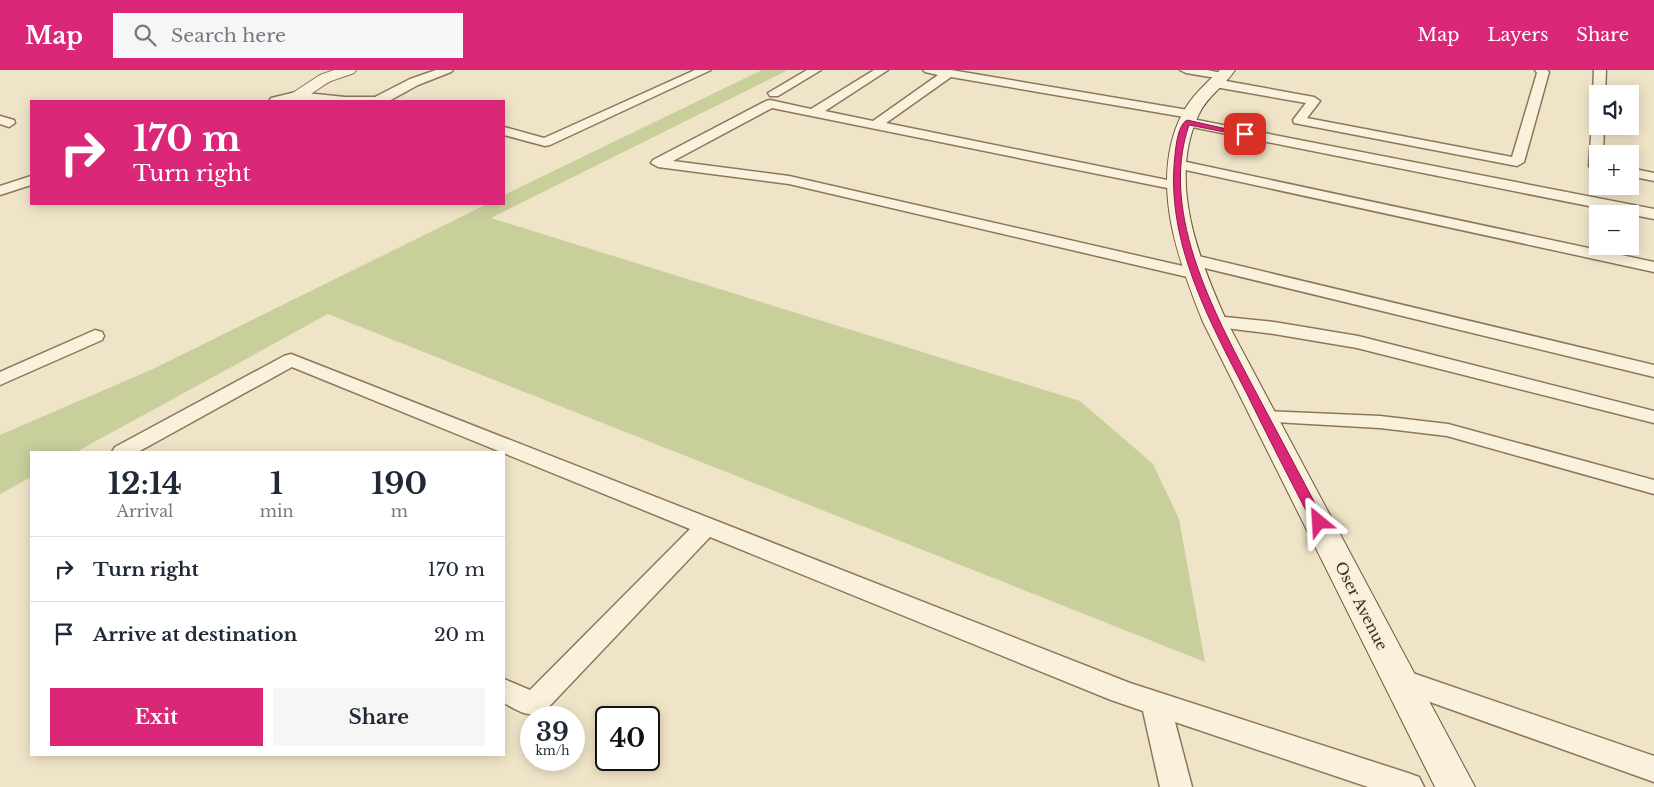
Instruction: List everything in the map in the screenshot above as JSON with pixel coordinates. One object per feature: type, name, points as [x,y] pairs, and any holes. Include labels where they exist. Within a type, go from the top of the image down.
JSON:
[{"type":"street","points":[[296,96],[325,78],[349,70]]},
{"type":"street","name":"Oser Avenue","points":[[1222,76],[1205,93],[1188,118],[1179,144],[1177,175],[1180,221],[1193,267],[1214,322],[1398,679],[1428,731],[1455,787]]},
{"type":"lane","points":[[383,100],[414,82],[447,70]]},
{"type":"lane","points":[[505,132],[545,142],[705,70]]},
{"type":"lane","points":[[774,93],[815,70]]},
{"type":"lane","points":[[813,113],[882,70]]},
{"type":"lane","points":[[929,70],[1188,118],[1654,214]]},
{"type":"lane","points":[[1186,70],[1222,76],[1314,101],[1299,120],[1517,162],[1543,72],[1541,70]]},
{"type":"lane","points":[[1599,85],[1600,70]]},
{"type":"lane","points":[[875,125],[949,74]]},
{"type":"lane","points":[[279,100],[296,96],[335,100]]},
{"type":"lane","points":[[1654,267],[1177,175],[875,125],[770,104],[658,163],[789,180],[1193,267],[1654,371]]},
{"type":"lane","points":[[1639,174],[1654,177]]},
{"type":"lane","points":[[0,191],[30,180]]},
{"type":"lane","points":[[1214,322],[1274,328],[1358,342],[1654,416]]},
{"type":"lane","points":[[0,378],[95,336]]},
{"type":"lane","points":[[125,451],[290,360],[1121,692],[1408,787]]},
{"type":"lane","points":[[1264,418],[1380,422],[1448,430],[1654,487]]},
{"type":"lane","points":[[505,691],[532,705],[707,526]]},
{"type":"lane","points":[[1398,679],[1654,769]]},
{"type":"lane","points":[[1156,704],[1176,787]]},
{"type":"green space","points":[[762,70],[788,70],[491,218],[1080,401],[1153,464],[1179,519],[1205,662],[328,314],[78,451],[30,451],[30,478],[0,494],[0,435],[155,368],[485,205],[505,205],[505,195]]},
{"type":"route","points":[[1245,134],[1187,122],[1179,144],[1177,164],[1180,221],[1190,259],[1214,322],[1319,522]]}]
